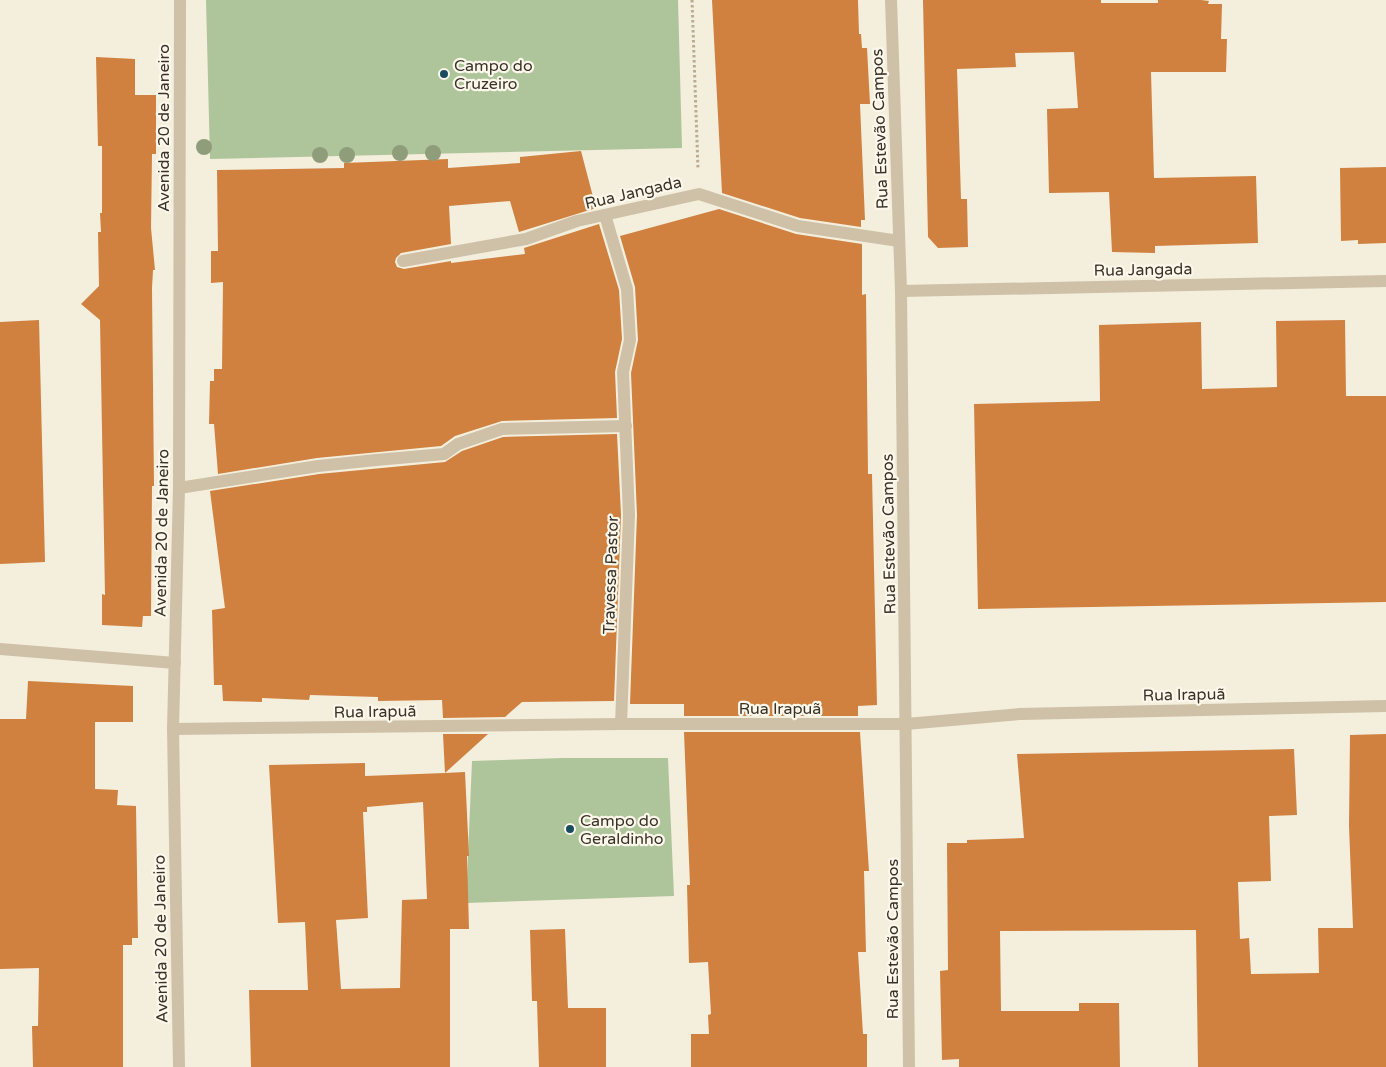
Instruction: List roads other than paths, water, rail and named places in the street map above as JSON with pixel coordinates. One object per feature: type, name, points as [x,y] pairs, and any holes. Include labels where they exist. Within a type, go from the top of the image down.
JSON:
[{"type":"street","name":"Avenida 20 de Janeiro","points":[[179,1067],[173,729],[179,488],[180,0]]},
{"type":"street","name":"Rua Estevão Campos","points":[[891,0],[901,291],[909,1067]]},
{"type":"street","name":"Rua Jangada","points":[[403,261],[526,239],[577,221],[699,194],[798,226],[899,241]]},
{"type":"street","name":"Travessa Pastor","points":[[605,215],[627,289],[630,340],[623,372],[629,515],[621,724]]},
{"type":"street","name":"Rua Jangada","points":[[901,291],[1386,280]]},
{"type":"street","points":[[179,488],[318,466],[444,454],[458,444],[502,429],[626,426]]},
{"type":"street","points":[[0,649],[175,663]]},
{"type":"street","name":"Rua Irapuã","points":[[173,729],[621,724],[906,724],[1020,714],[1386,706]]},
{"type":"place","name":"Campo do Cruzeiro","points":[[444,74]]},
{"type":"place","name":"Campo do Geraldinho","points":[[570,829]]}]
